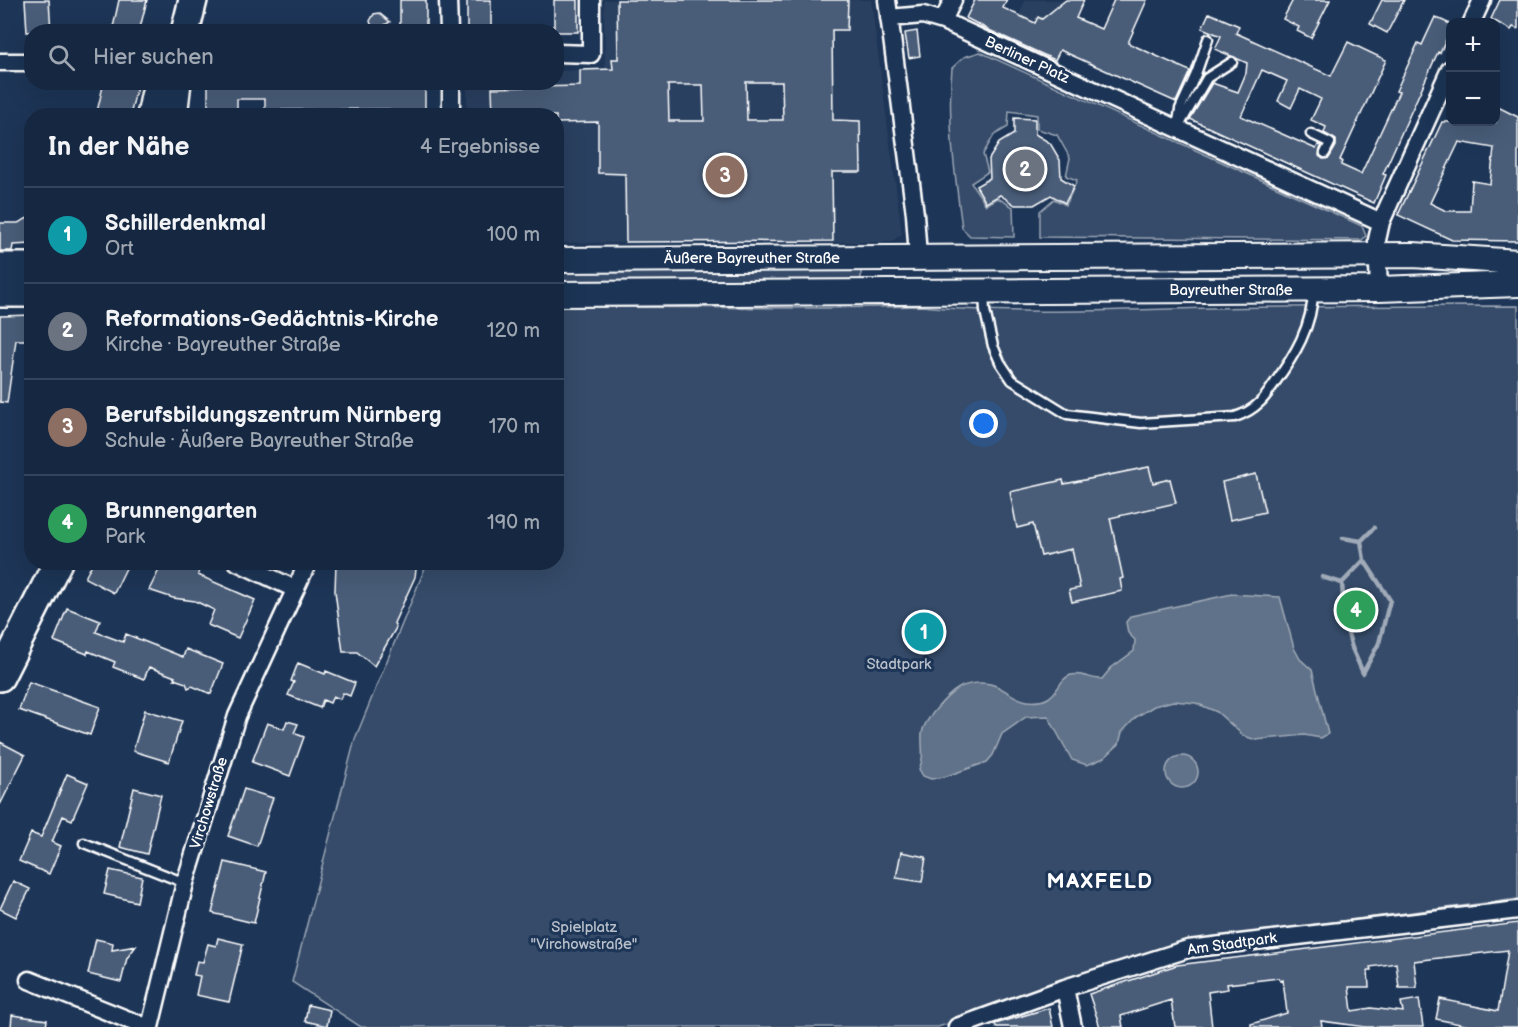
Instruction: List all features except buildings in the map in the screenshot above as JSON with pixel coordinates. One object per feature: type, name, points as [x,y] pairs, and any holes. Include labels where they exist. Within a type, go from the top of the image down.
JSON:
[{"type":"main road","points":[[171,24],[176,0]]},
{"type":"main road","points":[[187,24],[193,0]]},
{"type":"main road","points":[[153,108],[156,90]]},
{"type":"main road","points":[[177,90],[178,108]]},
{"type":"main road","points":[[1377,256],[1424,256],[1518,262]]},
{"type":"main road","name":"Äußere Bayreuther Straße","points":[[564,260],[1377,256]]},
{"type":"main road","points":[[564,294],[933,292],[918,257]]},
{"type":"main road","points":[[0,267],[24,267]]},
{"type":"main road","name":"Bayreuther Straße","points":[[933,292],[1379,290],[1518,284]]},
{"type":"main road","points":[[0,293],[24,293]]},
{"type":"main road","points":[[0,640],[36,570]]},
{"type":"main road","points":[[0,677],[54,570]]},
{"type":"street","points":[[448,0],[449,24]]},
{"type":"street","points":[[564,53],[591,54],[591,0]]},
{"type":"street","points":[[886,0],[912,192],[918,257]]},
{"type":"street","points":[[943,21],[953,0]]},
{"type":"street","points":[[1474,18],[1482,0]]},
{"type":"street","name":"Berliner Platz","points":[[889,18],[923,15],[943,21],[1381,222]]},
{"type":"street","points":[[0,62],[24,62]]},
{"type":"street","points":[[1379,290],[1377,240],[1381,222],[1449,72]]},
{"type":"street","points":[[451,90],[451,108]]},
{"type":"street","points":[[254,570],[296,589]]},
{"type":"street","name":"Virchowstraße","points":[[28,980],[148,1027],[185,883],[237,716],[304,570]]},
{"type":"street","name":"Am Stadtpark","points":[[957,1027],[1065,988],[1188,949],[1518,910]]},
{"type":"street","points":[[1065,988],[1073,1027]]},
{"type":"lane","points":[[1177,128],[1180,109],[1196,74],[1208,39]]},
{"type":"lane","points":[[1177,128],[1207,78],[1232,62]]},
{"type":"lane","points":[[1311,134],[1330,143],[1325,153]]},
{"type":"lane","points":[[984,292],[985,311],[993,346],[1012,380],[1067,414],[1141,423],[1235,417],[1260,403],[1296,353],[1313,305],[1313,290]]},
{"type":"lane","points":[[84,843],[185,883]]},
{"type":"shaded area","points":[[604,0],[871,0],[902,234],[891,242],[564,243],[564,108],[467,108],[467,90],[564,90],[564,71],[605,69]]},
{"type":"shaded area","points":[[1025,0],[1084,0],[1010,38]]},
{"type":"shaded area","points":[[1232,594],[1280,597],[1294,648],[1300,659],[1312,670],[1328,734],[1321,738],[1304,735],[1256,740],[1244,736],[1217,712],[1196,703],[1173,701],[1154,706],[1136,717],[1122,732],[1119,744],[1104,758],[1087,765],[1072,760],[1048,716],[1026,717],[1002,734],[993,755],[987,762],[944,777],[931,779],[923,776],[919,769],[922,760],[922,733],[927,721],[948,696],[962,686],[986,683],[1022,700],[1046,699],[1071,675],[1079,674],[1102,679],[1111,668],[1134,651],[1135,640],[1128,633],[1126,622],[1131,616]]},
{"type":"shaded area","points":[[1182,756],[1193,761],[1198,772],[1193,783],[1182,788],[1171,783],[1166,772],[1171,761]]},
{"type":"green space","points":[[980,52],[1362,226],[1366,236],[1362,240],[1040,237],[1040,211],[1054,199],[1066,205],[1077,180],[1066,176],[1070,158],[1057,135],[1037,129],[1037,115],[1009,111],[1008,127],[994,135],[983,154],[988,172],[971,183],[986,205],[998,198],[1013,207],[1014,237],[970,236],[962,228],[959,208],[950,108],[952,68],[964,57]]},
{"type":"green space","points":[[861,264],[861,285],[564,286],[564,267]]},
{"type":"green space","name":"Stadtpark","points":[[921,306],[1067,311],[1518,306],[1518,899],[1214,937],[938,1027],[361,1027],[292,982],[355,739],[424,570],[564,570],[564,307]]},
{"type":"waterway","points":[[1361,541],[1374,528]]},
{"type":"waterway","points":[[1343,538],[1361,541]]},
{"type":"waterway","points":[[1347,630],[1363,673],[1379,643],[1390,600],[1364,560],[1361,541]]},
{"type":"waterway","points":[[1345,625],[1342,583],[1364,560]]},
{"type":"waterway","points":[[1322,577],[1342,583]]},
{"type":"place","name":"Reformations-Gedächtnis-Kirche","points":[[1025,169]]},
{"type":"place","name":"Berufsbildungszentrum Nürnberg","points":[[725,175]]},
{"type":"place","name":"Brunnengarten","points":[[1356,610]]},
{"type":"place","name":"Schillerdenkmal","points":[[924,632]]},
{"type":"district","name":"MAXFELD","points":[[1100,881]]},
{"type":"park label","name":"Spielplatz \"Virchowstraße\"","points":[[584,936]]}]
